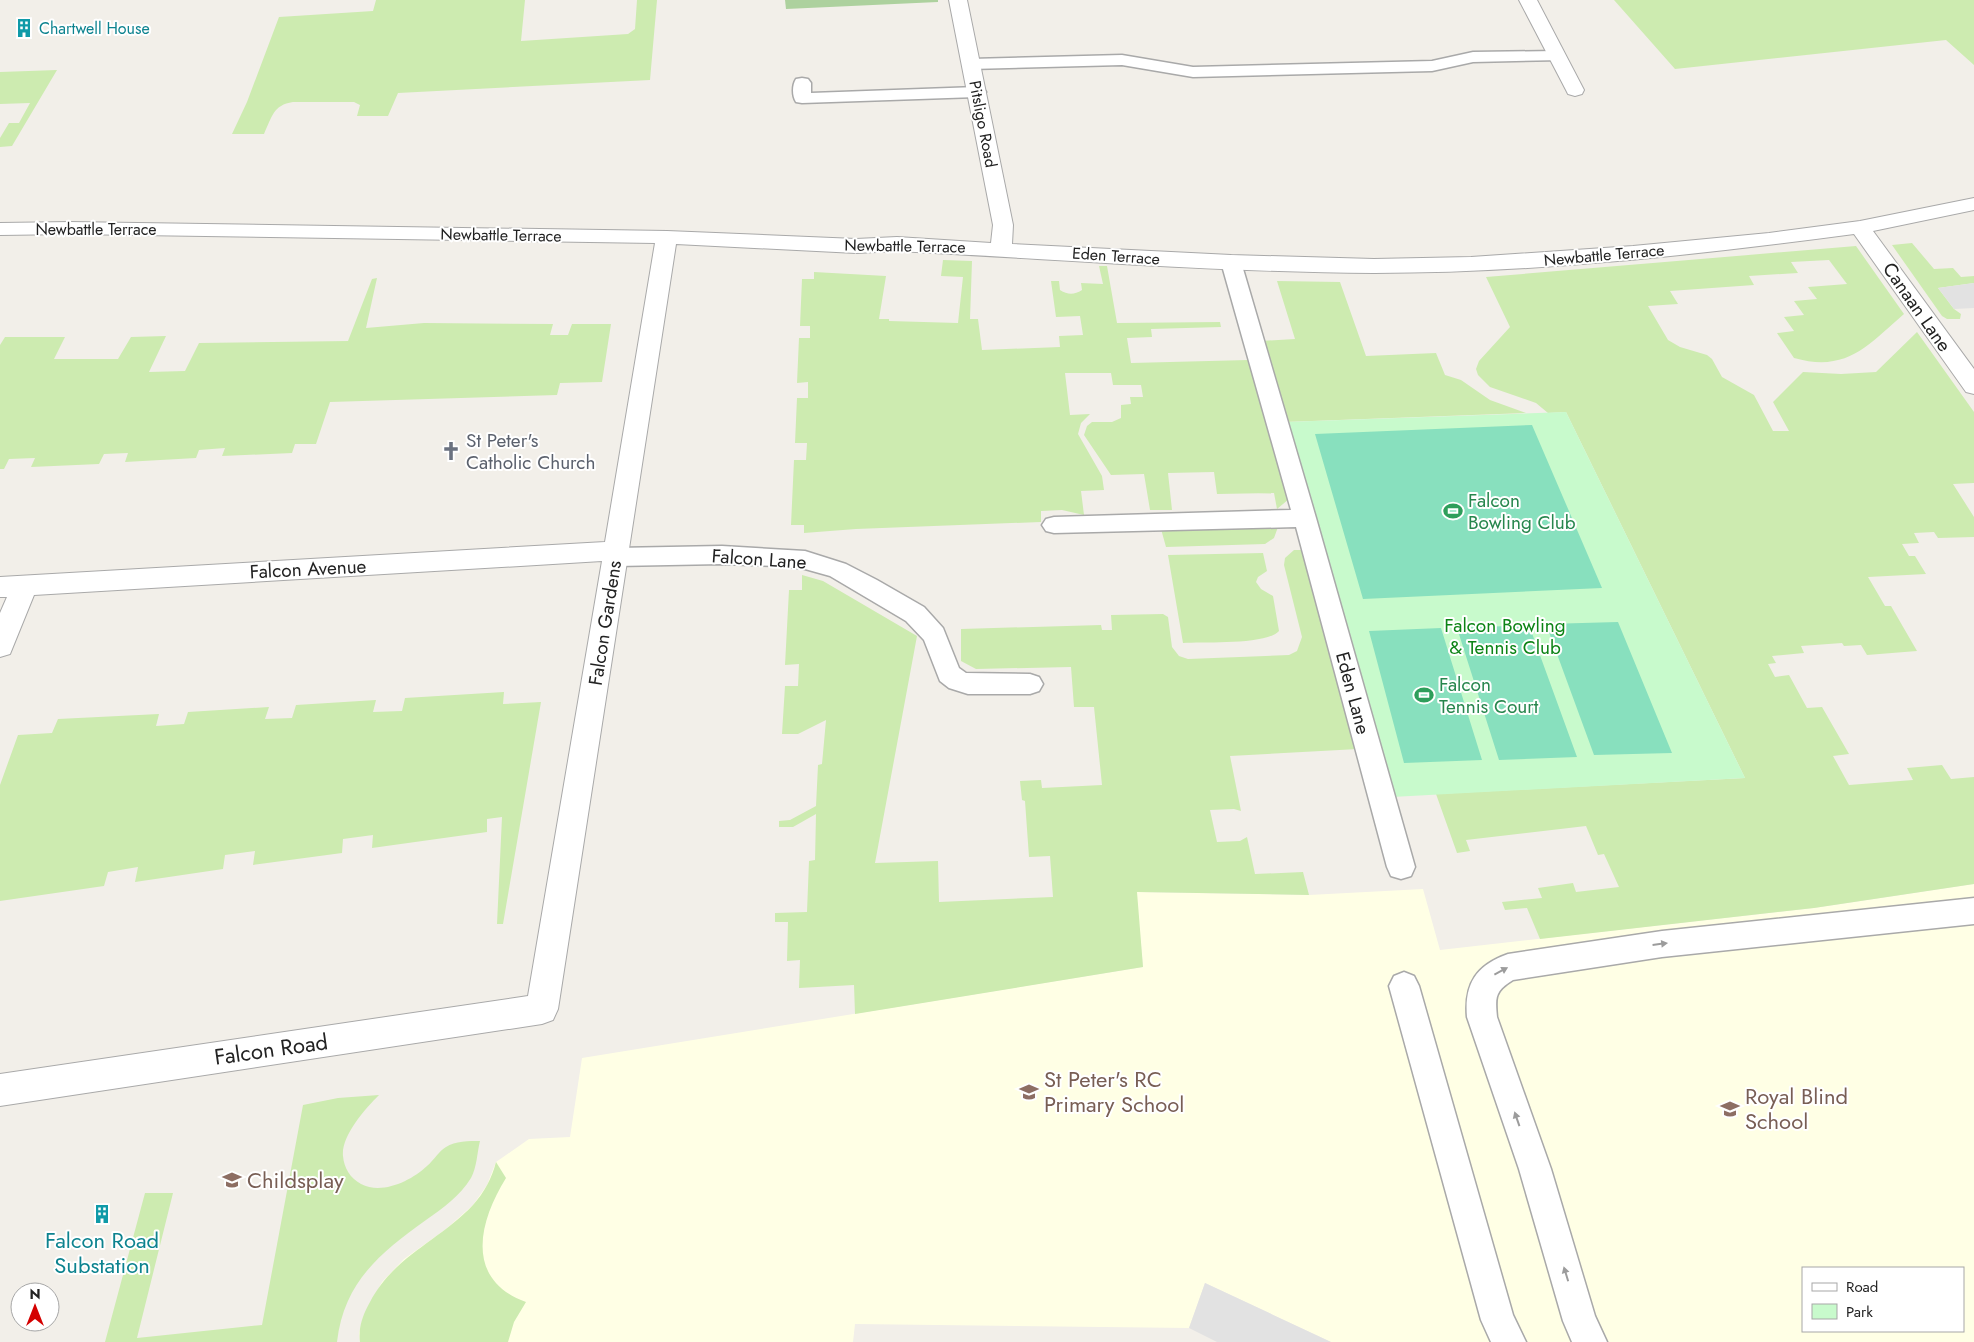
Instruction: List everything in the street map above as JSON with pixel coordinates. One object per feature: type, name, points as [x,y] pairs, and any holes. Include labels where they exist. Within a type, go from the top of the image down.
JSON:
[{"type":"street","name":"Pitsligo Road","points":[[958,0],[1003,225],[1001,249]]},
{"type":"street","points":[[1528,0],[1575,90]]},
{"type":"street","name":"Newbattle Terrace","points":[[1231,262],[1374,266],[1541,260],[1708,246],[1860,227],[1974,204]]},
{"type":"street","name":"Canaan Lane","points":[[1860,227],[1974,386]]},
{"type":"street","name":"Newbattle Terrace","points":[[0,229],[70,228],[667,237],[856,246],[897,244],[1001,249]]},
{"type":"street","name":"Falcon Gardens","points":[[542,1009],[667,237]]},
{"type":"street","name":"Eden Terrace","points":[[1001,249],[1231,262]]},
{"type":"street","name":"Falcon Avenue","points":[[12,586],[616,554]]},
{"type":"street","points":[[0,646],[12,586]]},
{"type":"street","name":"Falcon Road","points":[[0,1090],[542,1009]]},
{"type":"lane","points":[[971,64],[1122,60],[1193,72],[1432,66],[1473,58],[1556,56]]},
{"type":"lane","points":[[802,83],[802,98],[976,92]]},
{"type":"lane","name":"Eden Lane","points":[[1231,262],[1305,518],[1401,867]]},
{"type":"lane","points":[[1054,524],[1305,518]]},
{"type":"lane","name":"Falcon Lane","points":[[616,554],[722,555],[805,560],[830,568],[868,586],[915,614],[934,635],[949,674],[958,682],[968,684],[1030,684]]},
{"type":"lane","points":[[1590,1342],[1580,1321],[1535,1168],[1482,1017],[1480,1001],[1484,987],[1493,975],[1508,967],[1662,944],[1974,911]]},
{"type":"lane","points":[[1404,986],[1498,1320],[1509,1342]]},
{"type":"shaded area","points":[[1974,283],[1974,308],[1954,309],[1938,288]]},
{"type":"shaded area","name":"St Peter's RC Primary School","points":[[1974,884],[1974,1342],[1331,1342],[1205,1283],[1189,1328],[855,1324],[853,1342],[360,1342],[359,1333],[363,1317],[382,1282],[404,1259],[446,1229],[473,1205],[487,1185],[496,1162],[529,1139],[570,1137],[582,1058],[1143,967],[1136,892],[1309,895],[1423,889],[1440,950],[1814,908]]},
{"type":"shaded area","points":[[1205,1283],[1331,1342],[1217,1342],[1189,1328]]},
{"type":"green space","points":[[376,0],[525,0],[521,41],[628,34],[635,29],[637,0],[657,0],[650,80],[398,93],[388,116],[357,116],[360,105],[354,102],[293,102],[277,109],[271,117],[264,134],[232,134],[247,102],[279,17],[373,11]]},
{"type":"green space","points":[[785,0],[938,0],[938,2],[786,9]]},
{"type":"green space","points":[[1614,0],[1974,0],[1974,65],[1946,40],[1675,69]]},
{"type":"green space","points":[[57,70],[12,146],[0,147],[0,138],[9,123],[19,123],[30,103],[0,104],[0,72]]},
{"type":"green space","points":[[1912,243],[1934,269],[1953,268],[1961,277],[1974,276],[1974,283],[1938,288],[1954,309],[1961,314],[1960,319],[1947,319],[1942,316],[1892,245]]},
{"type":"green space","points":[[1856,246],[1904,314],[1867,346],[1843,359],[1828,362],[1812,362],[1794,358],[1777,333],[1794,331],[1784,317],[1804,315],[1794,301],[1817,299],[1808,287],[1847,284],[1829,260],[1791,262],[1798,273],[1749,276],[1754,285],[1670,291],[1678,304],[1648,306],[1668,340],[1680,347],[1707,355],[1712,359],[1722,377],[1754,395],[1773,431],[1789,431],[1773,402],[1803,372],[1841,374],[1876,372],[1917,332],[1974,412],[1974,483],[1953,484],[1974,517],[1974,537],[1938,538],[1934,532],[1914,533],[1919,543],[1902,544],[1909,556],[1915,556],[1926,574],[1868,577],[1885,606],[1891,606],[1917,651],[1867,655],[1861,645],[1844,646],[1842,643],[1801,646],[1804,653],[1772,656],[1776,663],[1768,664],[1775,677],[1789,675],[1807,708],[1822,707],[1849,754],[1833,756],[1849,785],[1913,780],[1907,768],[1942,765],[1951,779],[1974,777],[1974,884],[1814,908],[1540,939],[1527,908],[1505,910],[1502,902],[1542,898],[1538,888],[1573,883],[1576,892],[1619,887],[1604,854],[1598,855],[1586,826],[1466,840],[1470,851],[1457,853],[1436,794],[1745,778],[1566,412],[1548,413],[1536,403],[1490,387],[1478,375],[1476,369],[1479,361],[1510,327],[1486,277]]},
{"type":"green space","points":[[943,260],[972,261],[970,319],[978,319],[982,350],[1060,347],[1059,336],[1083,335],[1080,316],[1056,317],[1051,281],[1059,281],[1060,290],[1063,292],[1068,294],[1076,293],[1082,290],[1081,283],[1103,284],[1099,266],[1107,266],[1117,323],[1220,322],[1221,327],[1151,329],[1152,337],[1127,338],[1131,363],[1248,360],[1289,499],[1277,509],[1274,493],[1217,494],[1214,472],[1168,473],[1172,510],[1150,510],[1144,474],[1111,475],[1084,435],[1087,426],[1092,422],[1112,422],[1121,418],[1121,405],[1131,404],[1130,397],[1143,397],[1141,385],[1113,385],[1111,373],[1065,373],[1070,415],[1090,414],[1081,423],[1078,434],[1102,476],[1104,490],[1081,491],[1084,515],[1062,510],[1041,511],[1041,522],[856,529],[804,533],[804,525],[791,525],[794,460],[806,460],[807,443],[795,443],[797,398],[808,398],[808,382],[797,383],[799,338],[810,338],[810,326],[800,326],[802,279],[814,279],[814,272],[886,276],[879,319],[958,323],[963,277],[941,276]]},
{"type":"green space","points":[[377,278],[366,328],[424,323],[553,324],[550,335],[568,335],[572,324],[611,324],[602,382],[560,383],[557,395],[330,402],[316,444],[295,444],[292,453],[222,456],[225,448],[199,450],[196,458],[125,462],[128,453],[104,454],[99,464],[31,467],[35,458],[9,459],[4,469],[0,469],[0,345],[5,337],[65,337],[54,359],[118,359],[131,337],[166,336],[149,372],[185,371],[199,343],[348,341],[372,279]]},
{"type":"green space","points":[[1277,281],[1340,282],[1366,356],[1436,353],[1445,375],[1461,380],[1490,400],[1526,413],[1285,422],[1261,341],[1295,339]]},
{"type":"green space","name":"Falcon Bowling & Tennis Club","points":[[1566,412],[1745,778],[1392,797],[1285,422]]},
{"type":"green space","name":"Falcon Bowling Club","points":[[1532,425],[1602,588],[1363,599],[1315,434]]},
{"type":"green space","points":[[1278,527],[1274,538],[1265,544],[1166,547],[1161,529]]},
{"type":"green space","points":[[1294,550],[1302,550],[1358,749],[1230,756],[1241,811],[1234,809],[1210,810],[1217,842],[1240,841],[1247,837],[1255,874],[1303,872],[1309,895],[1137,892],[1143,967],[855,1014],[854,985],[799,988],[800,960],[787,961],[788,922],[775,922],[775,913],[807,912],[809,861],[815,860],[816,814],[793,827],[779,827],[779,821],[790,820],[816,806],[818,765],[822,764],[826,720],[798,734],[782,734],[785,686],[798,686],[799,664],[785,665],[789,590],[802,590],[802,575],[823,581],[917,636],[875,863],[938,861],[939,902],[1053,897],[1050,856],[1029,857],[1025,801],[1022,800],[1020,781],[1041,780],[1042,788],[1102,785],[1094,707],[1074,707],[1071,667],[976,669],[961,661],[961,629],[1101,625],[1102,630],[1112,630],[1111,615],[1163,614],[1168,617],[1172,647],[1179,656],[1188,659],[1289,655],[1297,651],[1302,637],[1284,565],[1285,558]]},
{"type":"green space","points":[[1263,553],[1267,571],[1258,577],[1256,582],[1261,589],[1273,596],[1279,631],[1262,639],[1249,641],[1183,643],[1168,555]]},
{"type":"green space","name":"Falcon Tennis Court","points":[[1618,622],[1672,753],[1594,755],[1546,624]]},
{"type":"green space","name":"Falcon Tennis Court","points":[[1529,625],[1577,757],[1499,760],[1457,628]]},
{"type":"green space","name":"Falcon Tennis Court","points":[[1441,628],[1482,760],[1404,763],[1369,631]]},
{"type":"green space","points":[[504,692],[503,704],[541,702],[503,924],[497,924],[502,817],[487,819],[487,832],[372,848],[373,835],[343,839],[342,853],[253,865],[255,851],[225,855],[223,869],[135,882],[138,867],[108,872],[104,886],[0,901],[0,785],[18,735],[52,733],[58,719],[159,714],[156,726],[184,724],[188,712],[269,707],[265,719],[292,718],[296,705],[376,700],[373,712],[402,711],[405,698]]},
{"type":"green space","points":[[379,1095],[355,1123],[343,1148],[346,1169],[354,1179],[369,1187],[378,1188],[396,1185],[420,1172],[443,1149],[462,1142],[480,1141],[476,1165],[471,1178],[456,1196],[379,1257],[367,1271],[347,1302],[337,1342],[105,1342],[145,1193],[173,1193],[137,1338],[262,1325],[303,1105],[338,1098]]},
{"type":"green space","points":[[496,1162],[506,1178],[496,1195],[484,1231],[483,1249],[485,1265],[493,1280],[506,1292],[526,1302],[514,1322],[508,1342],[360,1342],[360,1326],[363,1316],[380,1286],[391,1272],[460,1218],[473,1205],[487,1185]]},
{"type":"place","name":"Chartwell House","points":[[24,28]]},
{"type":"place","name":"St Peter's Catholic Church","points":[[451,451]]},
{"type":"place","name":"Falcon Bowling Club","points":[[1453,511]]},
{"type":"place","name":"Falcon Tennis Court","points":[[1424,695]]},
{"type":"place","name":"St Peter's RC Primary School","points":[[1029,1092]]},
{"type":"place","name":"Royal Blind School","points":[[1730,1109]]},
{"type":"place","name":"Childsplay","points":[[232,1180]]},
{"type":"place","name":"Falcon Road Substation","points":[[102,1214]]}]
